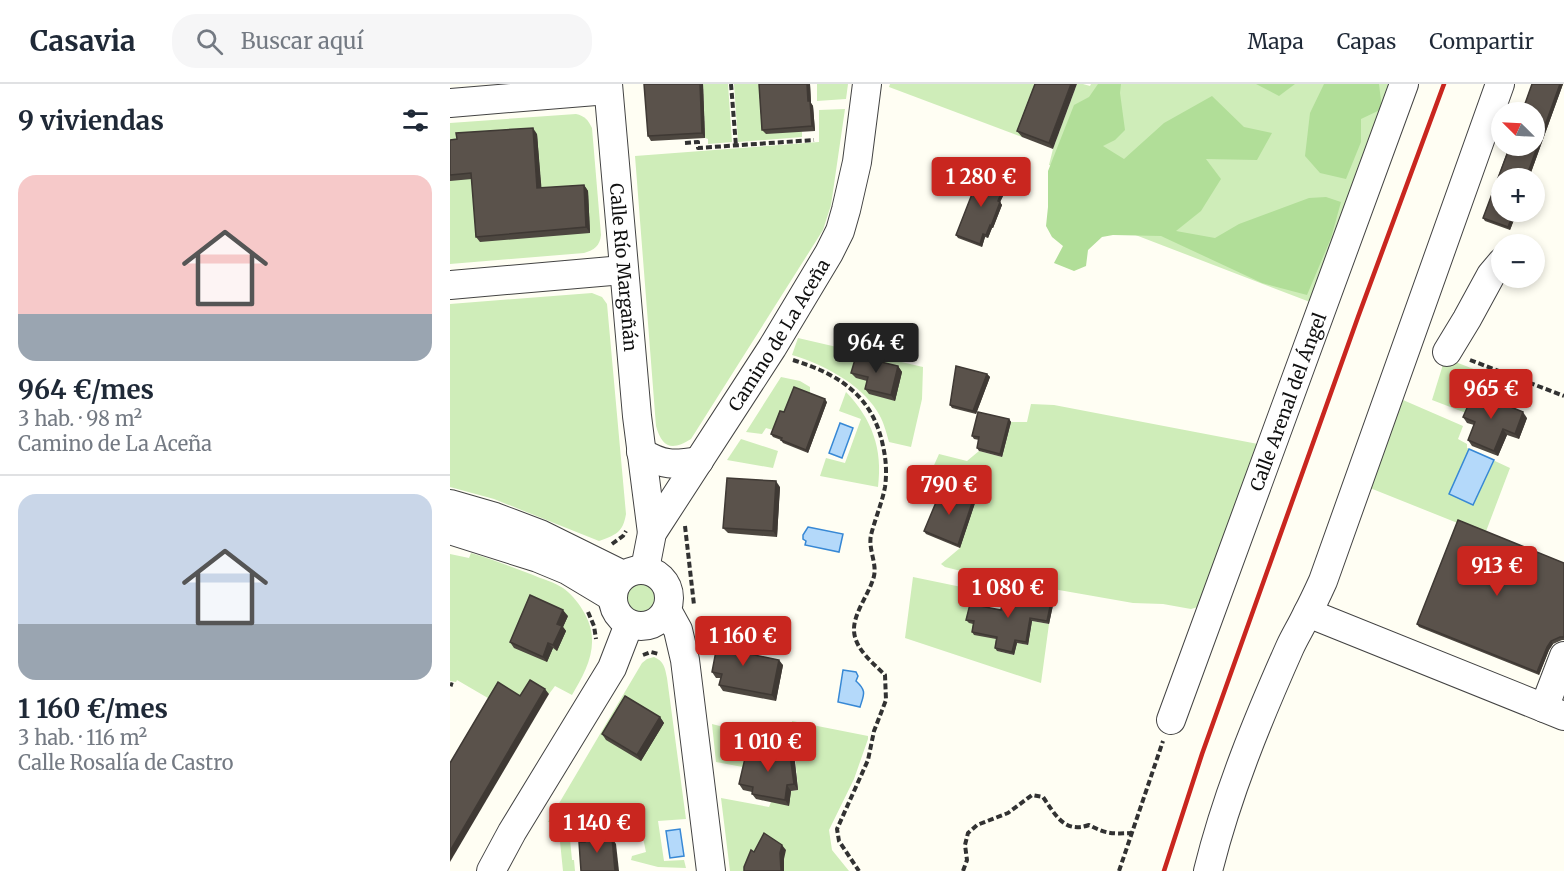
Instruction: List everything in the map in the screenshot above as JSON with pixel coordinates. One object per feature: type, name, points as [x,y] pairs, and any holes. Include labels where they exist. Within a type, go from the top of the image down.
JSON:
[{"type":"street","name":"Camino de La Aceña","points":[[616,587],[640,530],[699,461],[772,348],[840,231],[857,162],[867,84]]},
{"type":"street","name":"Calle Arenal del Ángel","points":[[1171,720],[1404,84]]},
{"type":"street","points":[[1208,871],[1214,845],[1247,752],[1291,644],[1323,581],[1500,84]]},
{"type":"street","points":[[450,103],[608,87]]},
{"type":"street","name":"Calle Río Margañán","points":[[608,87],[641,452],[640,530]]},
{"type":"street","points":[[450,285],[623,270]]},
{"type":"street","points":[[1447,352],[1491,275]]},
{"type":"street","points":[[641,452],[654,460],[668,464],[699,461]]},
{"type":"street","points":[[450,504],[495,517],[540,534],[616,587]]},
{"type":"street","points":[[450,530],[528,554],[616,587],[661,577],[681,611],[678,630],[685,660],[711,871]]},
{"type":"street","points":[[616,587],[614,608],[620,618],[629,624],[644,627],[681,611]]},
{"type":"street","points":[[1308,613],[1554,712],[1564,656]]},
{"type":"street","points":[[1225,871],[1237,826],[1302,646],[1308,613]]},
{"type":"street","points":[[491,871],[512,832],[612,668],[629,624]]},
{"type":"path","points":[[731,84],[736,146]]},
{"type":"path","points":[[685,143],[698,142],[698,148],[814,140]]},
{"type":"path","points":[[772,348],[789,359],[817,367],[828,373],[858,395],[871,412],[880,432],[886,461],[885,486],[870,538],[875,573],[870,591],[857,615],[854,630],[858,645],[885,675],[886,700],[874,732],[868,760],[837,829],[839,841],[859,871]]},
{"type":"path","points":[[1447,352],[1564,396]]},
{"type":"path","points":[[681,611],[685,518]]},
{"type":"path","points":[[611,544],[623,536],[640,530]]},
{"type":"path","points":[[596,647],[597,638],[594,626],[616,587]]},
{"type":"path","points":[[642,656],[651,652],[662,655]]},
{"type":"path","points":[[1119,871],[1171,720]]},
{"type":"path","points":[[963,871],[967,860],[965,845],[968,833],[976,825],[1008,813],[1032,795],[1043,797],[1057,819],[1067,825],[1081,828],[1089,825],[1101,832],[1113,834],[1132,833]]},
{"type":"green space","points":[[703,84],[728,84],[732,142],[708,144],[708,139],[705,138]]},
{"type":"green space","points":[[734,84],[762,84],[802,132],[802,137],[738,142]]},
{"type":"green space","points":[[817,84],[848,84],[846,99],[817,101]]},
{"type":"green space","points":[[890,84],[1041,84],[1022,137],[889,87]]},
{"type":"green space","points":[[1077,84],[1090,86],[1091,84],[1391,84],[1310,302],[1073,211],[1074,173],[1049,165]]},
{"type":"green space","points":[[1098,84],[1121,84],[1125,130],[1115,140],[1103,146],[1124,159],[1164,123],[1212,96],[1244,127],[1272,133],[1257,160],[1206,159],[1221,179],[1201,211],[1176,231],[1215,238],[1239,224],[1309,198],[1326,197],[1341,202],[1331,238],[1307,295],[1262,283],[1161,236],[1113,235],[1102,237],[1088,250],[1086,266],[1074,271],[1054,263],[1063,246],[1052,237],[1046,226],[1048,171],[1074,105],[1089,97]]},
{"type":"green space","points":[[1256,84],[1295,84],[1279,96]]},
{"type":"green space","points":[[1324,84],[1379,84],[1382,109],[1361,119],[1361,142],[1346,179],[1320,173],[1305,156],[1310,113]]},
{"type":"green space","points":[[845,109],[831,205],[823,230],[691,439],[673,446],[665,443],[656,426],[635,156],[819,142],[819,110]]},
{"type":"green space","points":[[576,114],[586,119],[592,128],[601,235],[598,245],[584,253],[450,264],[450,123]]},
{"type":"green space","points":[[592,293],[602,297],[607,304],[626,514],[623,525],[617,532],[599,541],[494,499],[450,487],[450,304]]},
{"type":"green space","points":[[798,338],[923,367],[922,399],[911,447],[889,442],[877,411],[851,383],[828,369],[792,355]]},
{"type":"green space","points":[[1445,358],[1484,373],[1466,413],[1432,400]]},
{"type":"green space","points":[[781,377],[800,381],[810,387],[810,395],[776,431],[766,428],[762,434],[746,432]]},
{"type":"green space","points":[[846,392],[863,413],[874,435],[879,460],[878,487],[820,476],[826,458],[845,463],[861,419],[839,411]]},
{"type":"green space","points":[[1403,400],[1463,426],[1458,439],[1467,444],[1467,448],[1510,468],[1485,534],[1370,488]]},
{"type":"green space","points":[[1031,404],[1054,405],[1258,444],[1198,607],[1191,609],[1163,604],[1133,603],[985,577],[941,564],[960,548],[941,489],[927,481],[939,454],[967,461],[979,451],[1002,457],[1011,422],[1027,422]]},
{"type":"green space","points":[[741,439],[778,451],[773,468],[727,460]]},
{"type":"green space","points":[[471,553],[556,584],[568,592],[578,604],[587,617],[592,646],[586,668],[572,695],[555,686],[549,694],[533,685],[524,701],[493,701],[457,680],[456,682],[450,681],[450,554],[469,558]]},
{"type":"green space","points":[[913,577],[976,590],[972,607],[976,624],[999,640],[997,651],[1014,655],[1017,643],[1028,645],[1032,621],[1049,624],[1041,683],[905,638]]},
{"type":"green space","points":[[640,583],[651,587],[655,598],[651,609],[640,613],[629,609],[625,598],[629,587]]},
{"type":"green space","points":[[654,657],[662,663],[667,678],[686,819],[658,821],[664,861],[684,860],[686,868],[658,867],[631,860],[632,856],[646,852],[641,829],[570,839],[575,871],[563,871],[558,822],[548,822],[642,663]]},
{"type":"green space","points":[[792,721],[868,736],[854,779],[829,830],[832,850],[849,871],[730,871],[721,798],[769,807],[771,802],[791,791],[798,790]]},
{"type":"green space","points":[[712,724],[755,735],[762,740],[767,757],[748,768],[716,762]]},
{"type":"water","points":[[840,423],[853,428],[842,458],[829,453]]},
{"type":"water","points":[[1469,449],[1494,460],[1473,505],[1449,494]]},
{"type":"water","points":[[808,527],[843,534],[839,552],[805,545],[803,535]]},
{"type":"water","points":[[843,670],[856,672],[858,676],[856,681],[864,693],[860,707],[838,702]]},
{"type":"water","points":[[680,829],[684,856],[670,858],[666,831]]},
{"type":"building","points":[[644,84],[700,84],[702,133],[648,136]]},
{"type":"building","points":[[759,84],[807,84],[812,126],[762,130]]},
{"type":"building","points":[[1035,84],[1071,84],[1049,143],[1017,131]]},
{"type":"building","points":[[1532,84],[1560,84],[1545,125],[1545,102],[1526,102]]},
{"type":"building","points":[[533,128],[537,188],[584,185],[586,227],[476,237],[471,173],[450,175],[450,140],[457,139],[456,133]]},
{"type":"building","points":[[1506,156],[1534,156],[1530,168],[1502,168]]},
{"type":"building","points":[[981,171],[1003,180],[999,190],[1002,191],[998,201],[1000,202],[991,226],[986,235],[983,234],[980,244],[956,235]]},
{"type":"building","points":[[1491,197],[1491,221],[1483,218]]},
{"type":"building","points":[[1494,222],[1510,222],[1508,227]]},
{"type":"building","points":[[856,356],[898,366],[891,395],[865,389],[868,377],[851,373]]},
{"type":"building","points":[[956,366],[987,374],[973,411],[950,405]]},
{"type":"building","points":[[794,387],[825,399],[806,450],[771,434],[780,411],[784,412]]},
{"type":"building","points":[[1474,392],[1523,412],[1515,434],[1503,429],[1494,451],[1468,440],[1475,422],[1463,417]]},
{"type":"building","points":[[978,412],[1009,419],[1000,454],[977,448],[979,437],[972,436]]},
{"type":"building","points":[[727,478],[776,481],[773,531],[723,528]]},
{"type":"building","points":[[942,488],[973,500],[958,545],[924,531]]},
{"type":"building","points":[[1458,520],[1564,563],[1564,637],[1551,641],[1537,672],[1417,624]]},
{"type":"building","points":[[1004,593],[1051,602],[1047,621],[1030,618],[1026,642],[1015,640],[1012,652],[995,648],[997,637],[972,632],[974,621],[966,620],[970,604],[1001,610]]},
{"type":"building","points":[[530,595],[563,610],[557,624],[562,626],[553,645],[548,643],[543,657],[510,642]]},
{"type":"building","points":[[720,630],[739,634],[735,651],[779,660],[772,695],[719,685],[722,674],[712,672]]},
{"type":"building","points":[[530,680],[545,689],[450,851],[450,763],[498,682],[520,696]]},
{"type":"building","points":[[625,696],[660,717],[637,755],[602,734]]},
{"type":"building","points":[[789,748],[794,784],[787,785],[785,800],[752,794],[753,787],[739,784],[746,754]]},
{"type":"building","points":[[764,833],[782,845],[781,871],[744,871],[751,850],[754,852]]},
{"type":"building","points":[[605,835],[605,838],[612,838],[615,871],[581,871],[579,842],[585,842],[584,837]]},
{"type":"railway","points":[[1164,871],[1202,754],[1444,84]]}]
